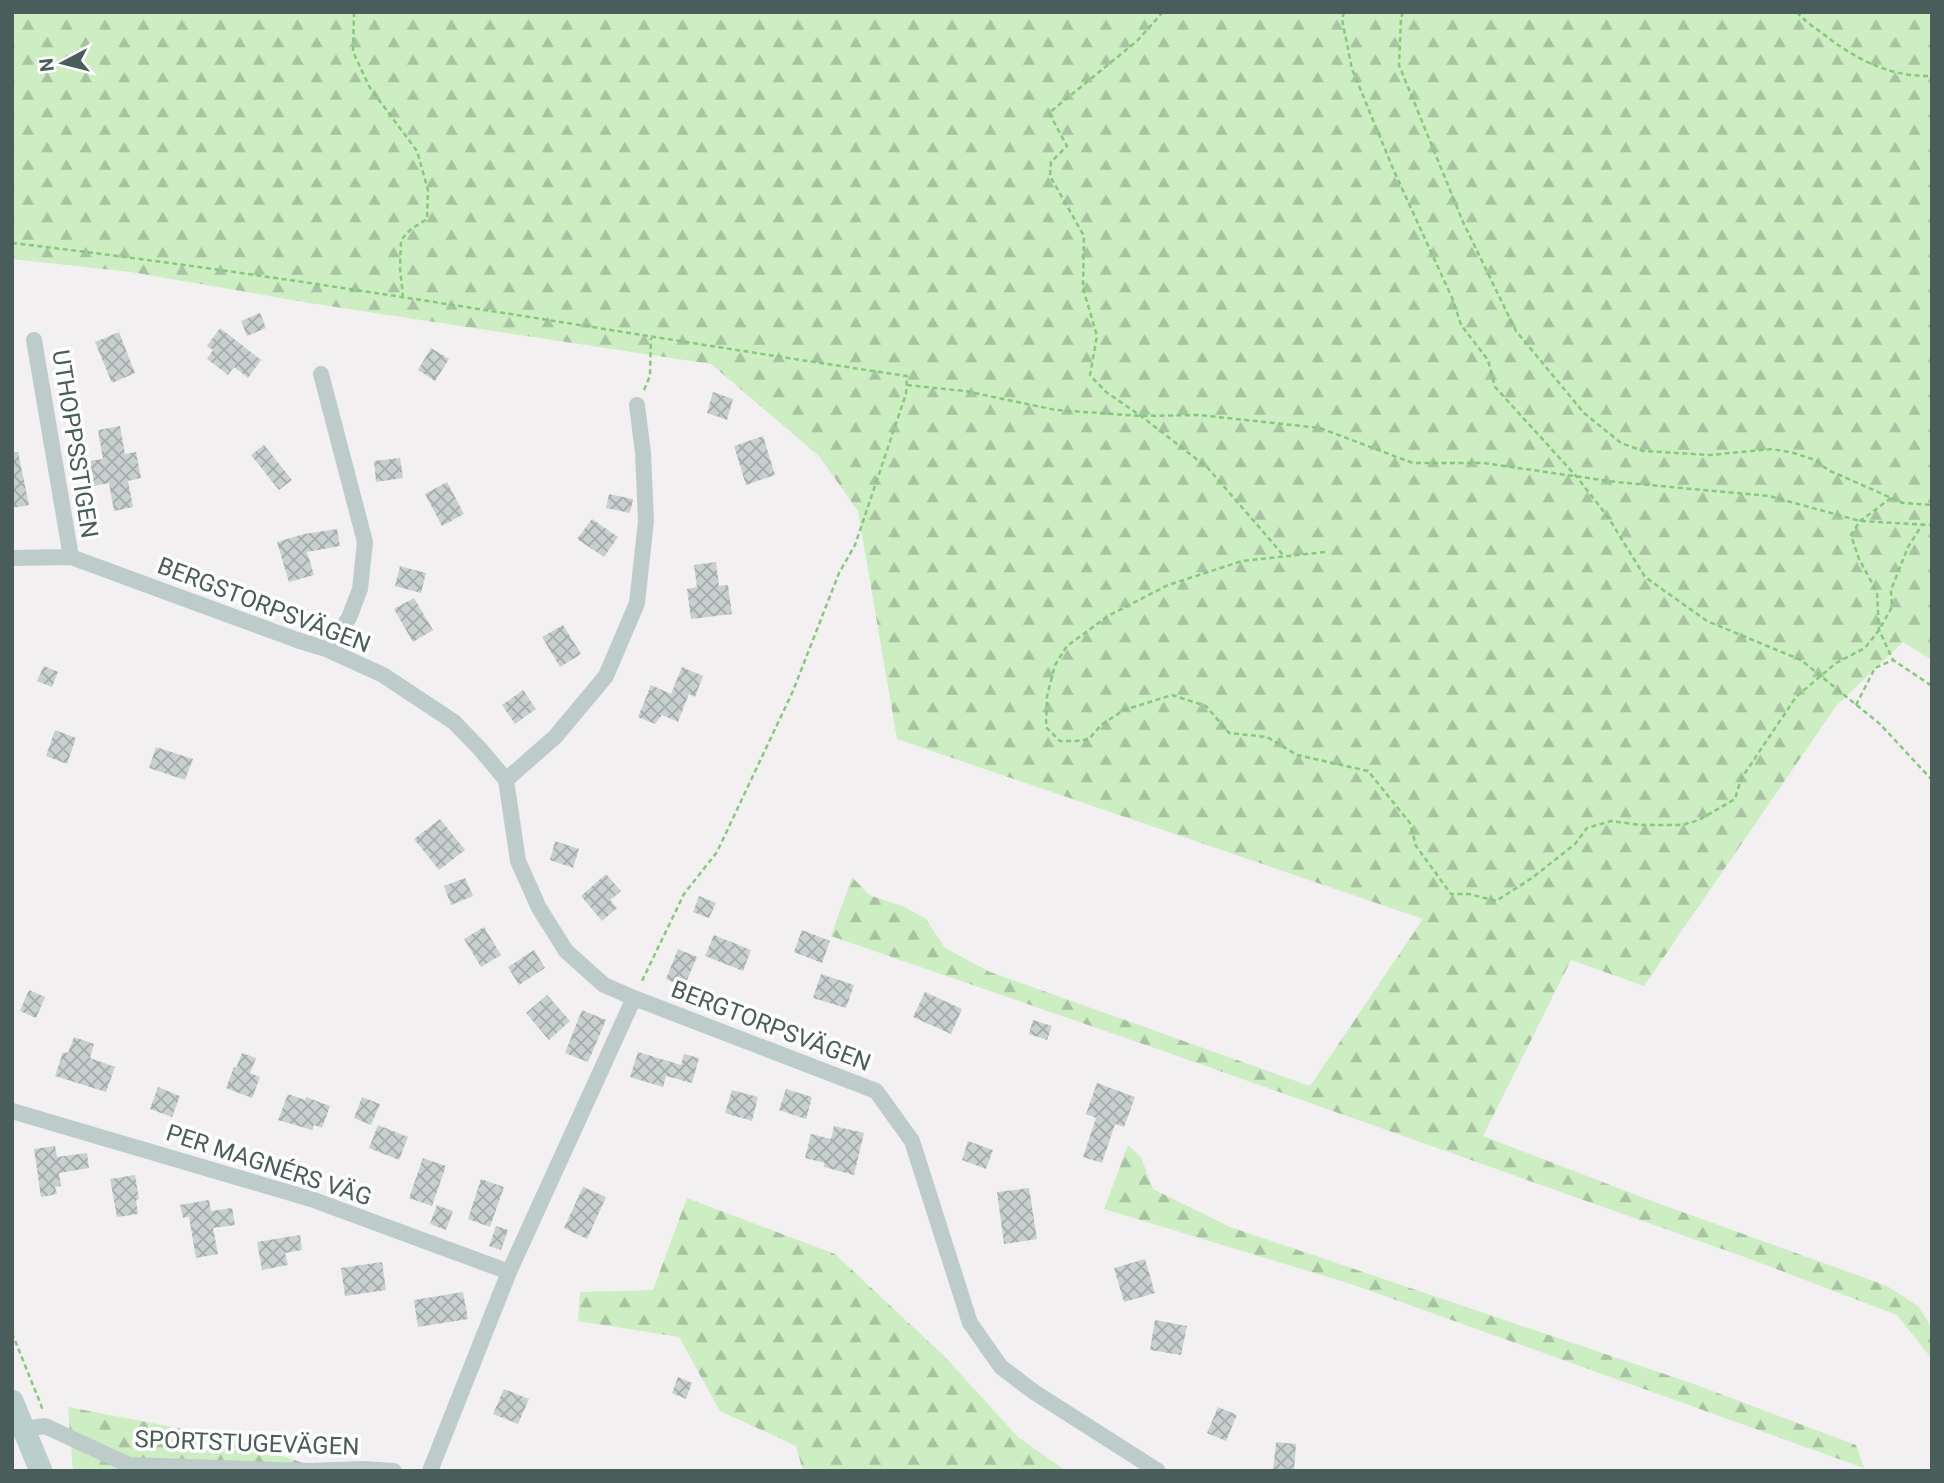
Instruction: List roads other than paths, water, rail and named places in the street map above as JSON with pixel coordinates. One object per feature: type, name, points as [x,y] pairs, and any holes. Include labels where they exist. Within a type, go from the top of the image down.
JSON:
[{"type":"street","name":"UTHOPPSSTIGEN","points":[[34,340],[71,557]]},
{"type":"street","points":[[321,374],[365,542],[360,589],[349,618],[326,649]]},
{"type":"street","points":[[506,780],[555,737],[606,676],[638,603],[646,521],[643,453],[637,405]]},
{"type":"street","name":"BERGSTORPSVÄGEN","points":[[12,558],[71,557],[326,649],[383,675],[454,722],[506,780]]},
{"type":"street","name":"BERGTORPSVÄGEN","points":[[506,780],[517,861],[539,908],[566,951],[604,985],[876,1091],[912,1140],[970,1323],[1001,1367],[1034,1392],[1158,1471]]},
{"type":"street","points":[[430,1471],[509,1272],[634,998]]},
{"type":"street","name":"PER MAGNÉRS VÄG","points":[[12,1111],[311,1199],[509,1272]]},
{"type":"street","points":[[12,1401],[34,1428],[41,1471]]},
{"type":"street","name":"SPORTSTUGEVÄGEN","points":[[34,1428],[128,1465],[394,1471]]}]
